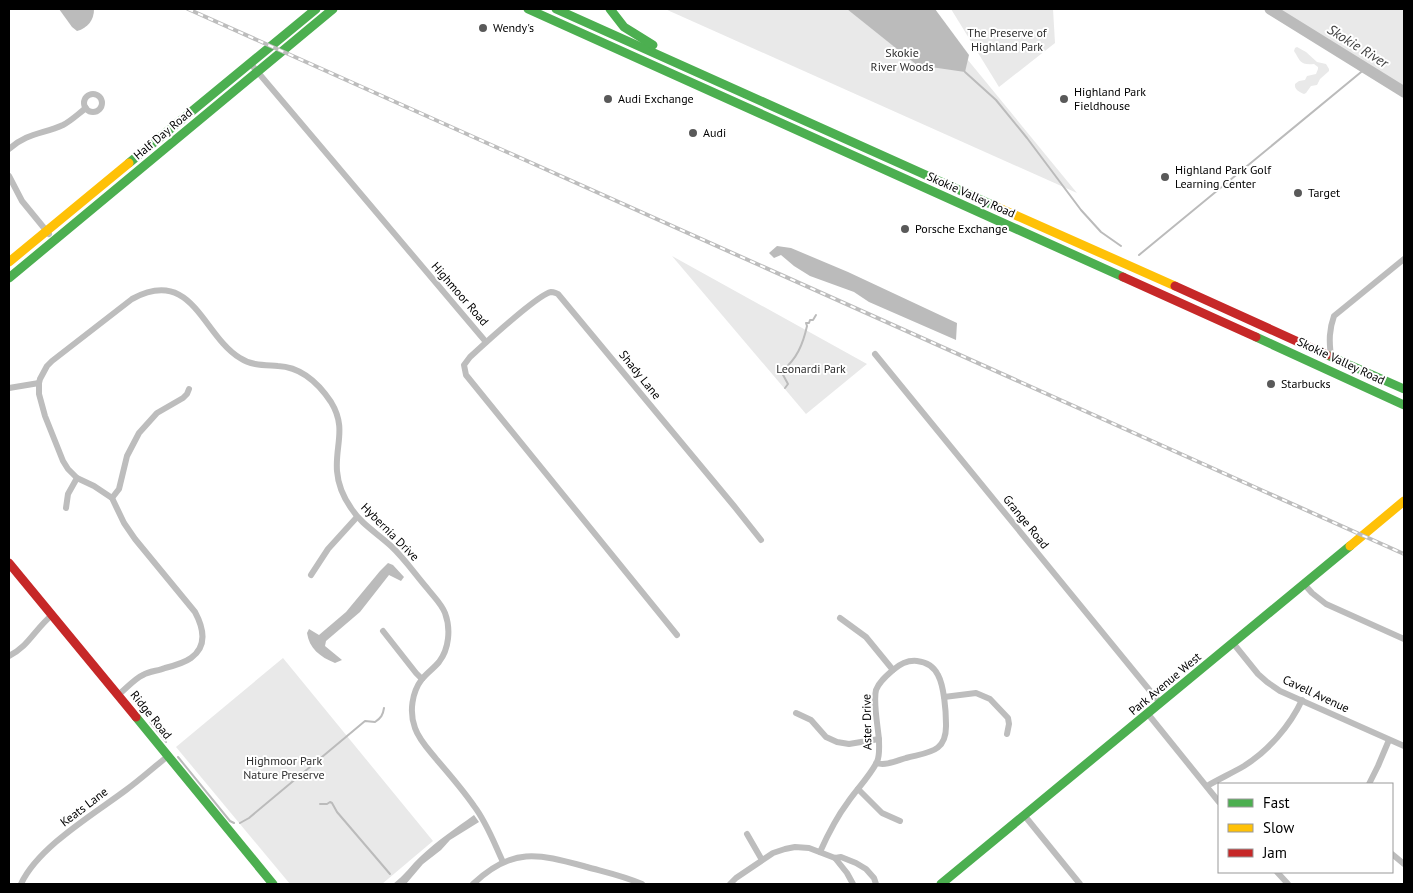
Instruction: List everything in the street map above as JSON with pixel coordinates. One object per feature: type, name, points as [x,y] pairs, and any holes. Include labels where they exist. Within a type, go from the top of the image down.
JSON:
[{"type":"main road","name":"Half Day Road","points":[[9,262],[316,9]]},
{"type":"main road","name":"Half Day Road","points":[[9,278],[332,9]]},
{"type":"main road","name":"Skokie Valley Road","points":[[528,9],[1270,342],[1404,405]]},
{"type":"main road","name":"Skokie Valley Road","points":[[556,9],[1404,389]]},
{"type":"main road","points":[[610,9],[624,27],[633,33],[735,90]]},
{"type":"main road","name":"Park Avenue West","points":[[941,884],[1404,501]]},
{"type":"main road","name":"Ridge Road","points":[[9,563],[273,884]]},
{"type":"street","name":"Highmoor Road","points":[[250,64],[486,342],[464,365],[466,376],[677,635]]},
{"type":"street","points":[[9,149],[16,142],[62,125],[86,108]]},
{"type":"street","points":[[9,176],[22,201],[54,241]]},
{"type":"street","points":[[1331,356],[1329,341],[1330,328],[1334,316],[1404,259]]},
{"type":"street","name":"Hybernia Drive","points":[[39,383],[47,366],[52,361],[132,299],[142,293],[165,290],[178,294],[191,304],[222,342],[241,359],[258,365],[289,367],[307,376],[315,383],[336,410],[340,422],[337,472],[343,494],[357,517],[396,552],[440,604],[445,614],[448,625],[448,640],[438,663],[422,679],[418,686],[412,709],[415,728],[424,744],[484,821],[503,862]]},
{"type":"street","name":"Shady Lane","points":[[486,342],[547,293],[558,294],[761,540]]},
{"type":"street","name":"Grange Road","points":[[874,354],[1160,703]]},
{"type":"street","points":[[9,388],[39,383],[41,402],[63,461],[68,469],[77,478],[112,498],[124,523],[195,612],[203,630],[203,638],[199,649],[192,658],[142,675],[118,695]]},
{"type":"street","points":[[112,498],[119,489],[126,456],[139,433],[158,413],[183,398],[189,389]]},
{"type":"street","points":[[66,508],[68,494],[77,478]]},
{"type":"street","points":[[311,575],[328,549],[357,517]]},
{"type":"street","points":[[1304,584],[1326,604],[1404,639]]},
{"type":"street","points":[[9,656],[21,650],[52,615]]},
{"type":"street","points":[[840,618],[866,637],[894,670]]},
{"type":"street","points":[[383,631],[422,679]]},
{"type":"street","name":"Cavell Avenue","points":[[1233,643],[1258,674],[1280,691],[1404,746]]},
{"type":"street","name":"Aster Drive","points":[[820,852],[837,816],[868,778],[876,763],[880,749],[875,696],[877,689],[881,682],[894,670],[909,661],[920,661],[935,670],[940,677],[944,697],[946,734],[942,743],[935,750],[927,754],[885,764],[876,763]]},
{"type":"street","points":[[944,697],[976,693],[990,699],[1008,718],[1007,734]]},
{"type":"street","points":[[1207,786],[1242,767],[1262,752],[1287,726],[1302,700]]},
{"type":"street","points":[[796,713],[811,720],[826,737],[836,742],[849,744],[879,739]]},
{"type":"street","points":[[1148,714],[1218,801]]},
{"type":"street","points":[[1370,783],[1389,740]]},
{"type":"street","name":"Keats Lane","points":[[21,884],[34,863],[49,848],[168,756]]},
{"type":"street","points":[[858,789],[882,813],[900,821]]},
{"type":"street","points":[[1024,816],[1080,884]]},
{"type":"street","points":[[747,834],[762,860]]},
{"type":"street","points":[[730,884],[773,853],[795,847],[809,848],[835,858],[853,884]]},
{"type":"street","points":[[1393,855],[1404,864]]},
{"type":"street","points":[[473,884],[503,862],[521,857],[541,856],[627,878],[642,884]]},
{"type":"street","points":[[835,858],[841,857],[856,863],[866,869],[875,881]]},
{"type":"street","points":[[847,873],[856,863]]},
{"type":"street","points":[[1279,873],[1288,884]]},
{"type":"green space","name":"Skokie River Woods","points":[[665,9],[926,9],[1077,193]]},
{"type":"green space","name":"The Preserve of Highland Park","points":[[951,9],[1053,9],[1055,43],[999,87]]},
{"type":"green space","points":[[1279,9],[1404,9],[1404,87]]},
{"type":"green space","points":[[1297,47],[1317,62],[1326,64],[1329,69],[1317,85],[1311,86],[1304,94],[1297,90],[1295,84],[1305,80],[1307,76],[1316,74],[1318,67],[1314,64],[1301,62],[1294,51]]},
{"type":"green space","name":"Leonardi Park","points":[[672,256],[867,364],[806,414]]},
{"type":"green space","name":"Highmoor Park Nature Preserve","points":[[283,658],[433,841],[382,884],[290,884],[176,747]]},
{"type":"shaded area","points":[[59,9],[94,9],[90,23],[77,31]]},
{"type":"shaded area","points":[[847,9],[935,9],[969,55],[965,72],[917,65]]},
{"type":"shaded area","points":[[777,246],[791,248],[848,272],[957,323],[956,340],[869,302],[854,292],[810,276],[781,255],[774,258],[769,253]]},
{"type":"shaded area","points":[[388,563],[393,565],[404,577],[401,581],[389,575],[360,612],[326,641],[325,646],[342,660],[335,663],[320,655],[310,643],[307,633],[309,629],[319,635],[346,612]]},
{"type":"shaded area","points":[[474,815],[479,822],[450,840],[423,864],[406,884],[393,884],[427,850]]},
{"type":"waterway","name":"Skokie River","points":[[1270,9],[1404,92]]},
{"type":"waterway","points":[[1139,255],[1366,68]]},
{"type":"waterway","points":[[965,72],[996,100],[1081,210],[1101,232],[1121,246]]},
{"type":"waterway","points":[[785,388],[788,384],[782,371],[799,351],[807,326],[806,323],[813,320],[816,315]]},
{"type":"waterway","points":[[240,823],[249,818],[365,721],[377,721],[384,708]]},
{"type":"waterway","points":[[150,722],[166,742]]},
{"type":"waterway","points":[[178,757],[230,821],[234,823]]},
{"type":"waterway","points":[[320,804],[332,803],[337,812],[390,874]]},
{"type":"railway","points":[[188,9],[1404,554]]},
{"type":"traffic: fast","points":[[129,163],[316,9]]},
{"type":"traffic: fast","points":[[9,278],[333,9]]},
{"type":"traffic: fast","points":[[528,9],[1123,277]]},
{"type":"traffic: fast","points":[[556,9],[997,207]]},
{"type":"traffic: fast","points":[[610,9],[624,27],[653,45]]},
{"type":"traffic: fast","points":[[1256,337],[1404,405]]},
{"type":"traffic: fast","points":[[1327,355],[1404,389]]},
{"type":"traffic: fast","points":[[941,884],[1350,546]]},
{"type":"traffic: fast","points":[[136,717],[273,884]]},
{"type":"traffic: slow","points":[[9,262],[129,163]]},
{"type":"traffic: slow","points":[[997,207],[1175,286]]},
{"type":"traffic: slow","points":[[1350,546],[1404,501]]},
{"type":"traffic: jam","points":[[1123,277],[1256,337]]},
{"type":"traffic: jam","points":[[1175,286],[1327,355]]},
{"type":"traffic: jam","points":[[9,563],[136,717]]},
{"type":"place","name":"Wendy's","points":[[483,28]]},
{"type":"place","name":"Audi Exchange","points":[[608,99]]},
{"type":"place","name":"Highland Park Fieldhouse","points":[[1064,99]]},
{"type":"place","name":"Audi","points":[[693,133]]},
{"type":"place","name":"Highland Park Golf Learning Center","points":[[1165,177]]},
{"type":"place","name":"Target","points":[[1298,193]]},
{"type":"place","name":"Porsche Exchange","points":[[905,229]]},
{"type":"place","name":"Starbucks","points":[[1271,384]]}]
